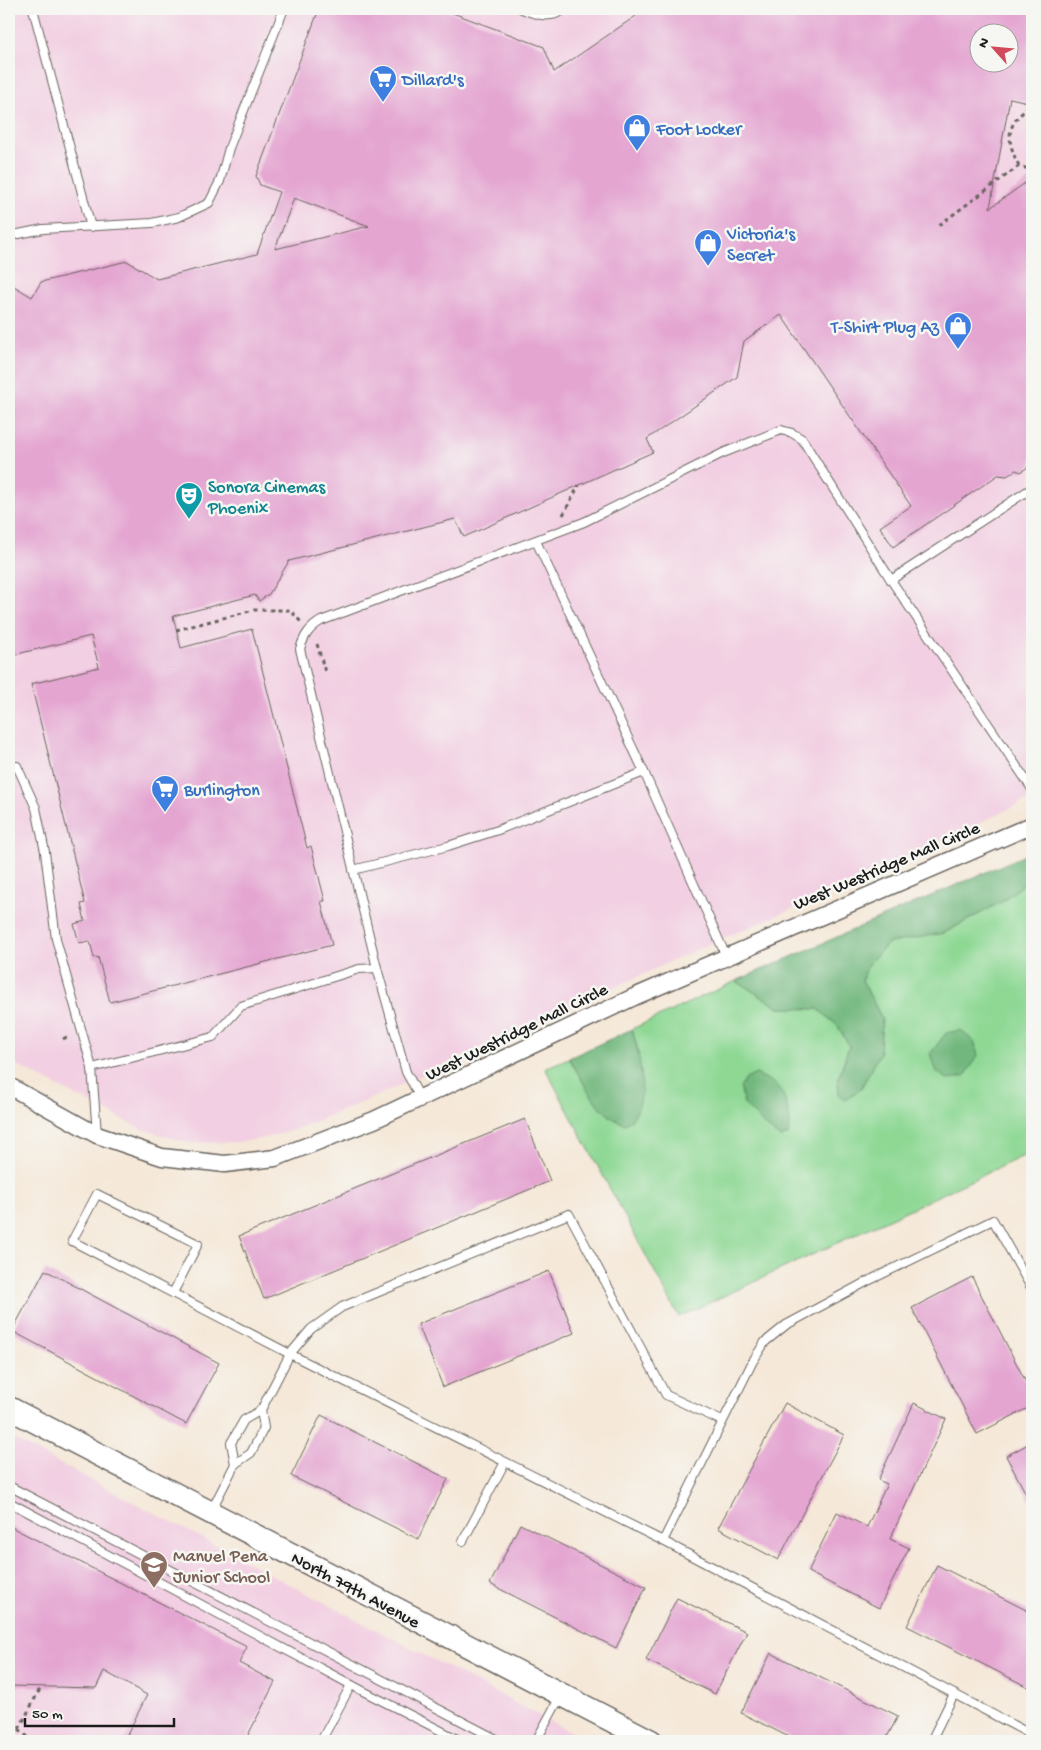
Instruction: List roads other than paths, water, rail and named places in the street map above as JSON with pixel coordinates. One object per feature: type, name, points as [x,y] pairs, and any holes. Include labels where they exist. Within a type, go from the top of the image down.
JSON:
[{"type":"street","name":"West Westridge Mall Circle","points":[[9,1086],[97,1135],[162,1157],[225,1164],[275,1158],[421,1099],[611,1008],[726,956],[1032,825]]},
{"type":"street","name":"North 79th Avenue","points":[[9,1408],[560,1696],[652,1741]]},
{"type":"lane","points":[[33,9],[91,227]]},
{"type":"lane","points":[[9,236],[43,229],[152,223],[179,217],[208,203],[220,181],[229,148],[284,9]]},
{"type":"lane","points":[[522,9],[542,17],[559,13],[565,9]]},
{"type":"lane","points":[[421,1099],[406,1072],[377,968],[300,649],[303,638],[312,627],[321,621],[584,522],[723,453],[781,430],[802,439],[891,580],[1032,789]]},
{"type":"lane","points":[[891,580],[1032,488]]},
{"type":"lane","points":[[536,541],[644,772],[726,956]]},
{"type":"lane","points":[[9,767],[17,766],[36,808],[45,852],[56,938],[92,1068],[97,1135]]},
{"type":"lane","points":[[353,870],[498,830],[644,772]]},
{"type":"lane","points":[[92,1068],[213,1037],[241,1006],[359,969],[377,968]]},
{"type":"lane","points":[[172,1293],[198,1244],[97,1194],[72,1241],[172,1293],[290,1354],[663,1541],[1032,1735]]},
{"type":"lane","points":[[235,1464],[231,1443],[244,1420],[261,1410],[290,1354],[311,1329],[342,1307],[569,1214],[666,1395],[722,1421]]},
{"type":"lane","points":[[663,1541],[752,1361],[766,1342],[786,1325],[866,1282],[993,1220],[1032,1290]]},
{"type":"lane","points":[[210,1513],[235,1464],[251,1453],[264,1428],[261,1410]]},
{"type":"lane","points":[[462,1541],[505,1462]]},
{"type":"lane","points":[[9,1486],[500,1741]]},
{"type":"lane","points":[[9,1502],[351,1685],[461,1741]]},
{"type":"lane","points":[[321,1741],[351,1685]]},
{"type":"lane","points":[[931,1741],[954,1694]]},
{"type":"lane","points":[[536,1741],[560,1696]]},
{"type":"place","name":"Dillard's","points":[[383,103]]},
{"type":"place","name":"Foot Locker","points":[[637,152]]},
{"type":"place","name":"Victoria's Secret","points":[[708,267]]},
{"type":"place","name":"T-Shirt Plug Az","points":[[958,350]]},
{"type":"place","name":"Sonora Cinemas Phoenix","points":[[189,520]]},
{"type":"place","name":"Burlington","points":[[165,813]]},
{"type":"place","name":"Manuel Pena Junior School","points":[[154,1589]]}]
